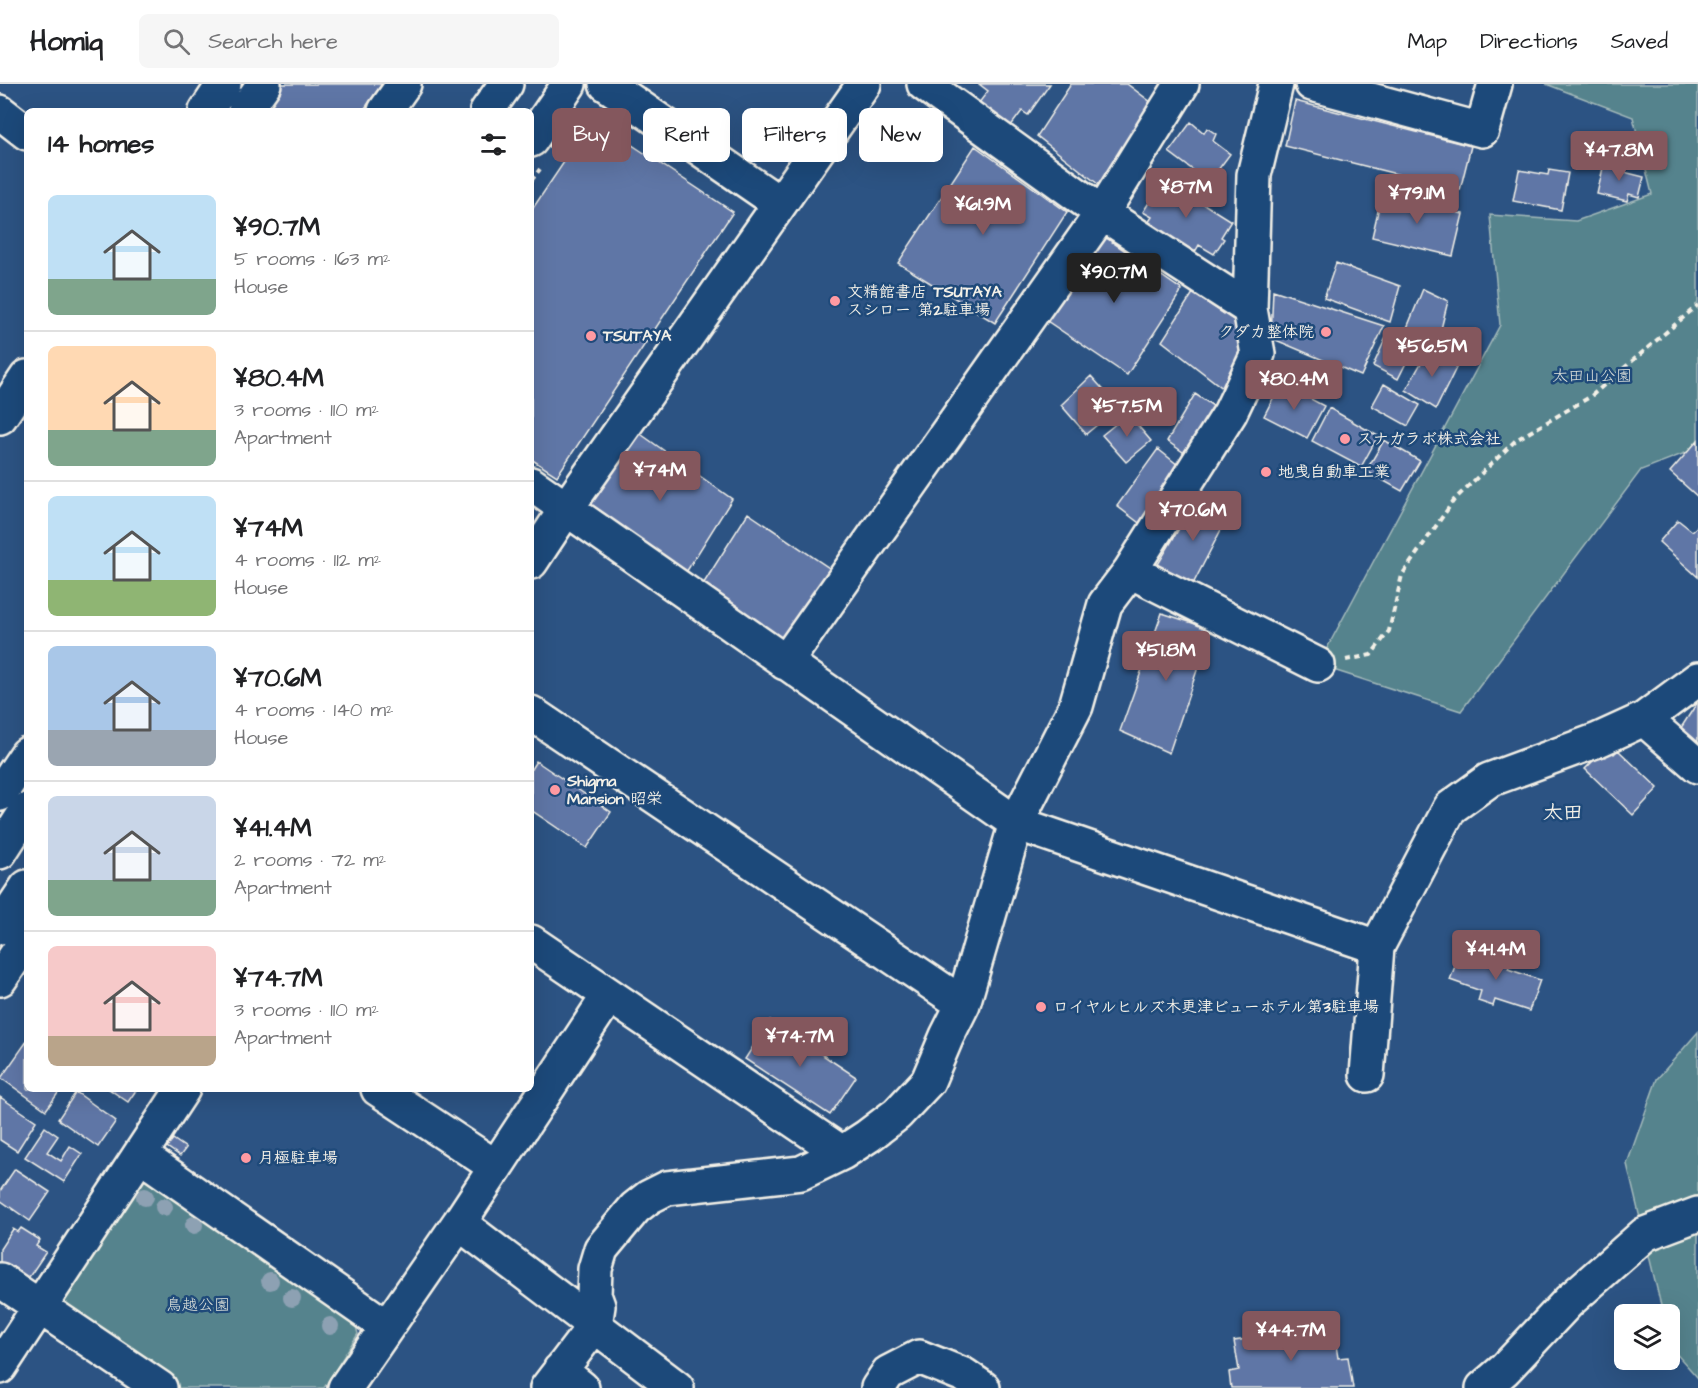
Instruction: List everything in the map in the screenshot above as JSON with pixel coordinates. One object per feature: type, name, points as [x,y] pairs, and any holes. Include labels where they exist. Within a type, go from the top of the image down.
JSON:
[{"type":"main road","points":[[208,108],[224,84]]},
{"type":"main road","points":[[247,108],[264,84]]},
{"type":"main road","points":[[387,108],[404,84]]},
{"type":"main road","points":[[489,108],[506,84]]},
{"type":"main road","points":[[534,136],[569,84]]},
{"type":"main road","points":[[606,84],[779,203]]},
{"type":"main road","points":[[534,557],[864,84]]},
{"type":"main road","points":[[924,84],[1102,213],[1250,309]]},
{"type":"main road","points":[[785,663],[1102,213],[1182,84]]},
{"type":"main road","points":[[563,1382],[595,1326],[598,1306],[594,1295],[595,1269],[601,1249],[635,1208],[649,1197],[667,1188],[801,1173],[842,1153],[897,1114],[928,1081],[946,1036],[963,1004],[1016,823],[1076,706],[1105,604],[1130,571],[1230,414],[1258,354],[1250,309],[1254,175],[1276,84]]},
{"type":"main road","points":[[1312,84],[1482,130],[1496,84]]},
{"type":"main road","points":[[0,112],[24,131]]},
{"type":"main road","points":[[0,417],[24,381]]},
{"type":"main road","points":[[534,486],[1016,823],[1377,947]]},
{"type":"main road","points":[[1130,571],[1318,665]]},
{"type":"main road","points":[[1367,1075],[1377,947],[1450,808],[1489,780],[1598,740],[1644,719],[1698,679]]},
{"type":"main road","points":[[534,715],[963,1004]]},
{"type":"main road","points":[[1644,719],[1698,766]]},
{"type":"main road","points":[[0,794],[24,758]]},
{"type":"main road","points":[[0,852],[24,815]]},
{"type":"main road","points":[[0,927],[24,891]]},
{"type":"main road","points":[[0,979],[24,943]]},
{"type":"main road","points":[[534,944],[842,1153]]},
{"type":"main road","points":[[345,1388],[459,1223],[609,995]]},
{"type":"main road","points":[[0,1367],[181,1092]]},
{"type":"main road","points":[[383,1092],[496,1167]]},
{"type":"main road","points":[[140,1155],[387,1327]]},
{"type":"main road","points":[[1494,1379],[1569,1301],[1645,1234],[1698,1214]]},
{"type":"main road","points":[[459,1223],[677,1388]]},
{"type":"main road","points":[[0,1280],[160,1388]]},
{"type":"main road","points":[[878,1388],[888,1373],[920,1357],[964,1375],[983,1388]]},
{"type":"path","points":[[1318,665],[1371,655],[1389,631],[1402,575],[1454,500],[1516,440],[1590,397],[1698,305]]},
{"type":"green space","name":"太田山公園","points":[[1546,84],[1698,84],[1698,448],[1641,470],[1461,711],[1318,665],[1500,325],[1490,215],[1576,221],[1652,194],[1633,117]]},
{"type":"green space","points":[[1698,1032],[1698,1378],[1680,1358],[1680,1304],[1661,1304],[1627,1164],[1657,1079]]},
{"type":"green space","name":"鳥越公園","points":[[145,1177],[355,1322],[358,1334],[324,1388],[179,1388],[53,1302]]},
{"type":"building","points":[[279,84],[382,84],[365,108],[262,108]]},
{"type":"building","points":[[979,84],[1050,84],[1028,115],[1022,111],[1007,131],[975,108],[988,91]]},
{"type":"building","points":[[1071,84],[1127,84],[1156,106],[1103,188],[1037,136]]},
{"type":"building","points":[[1295,101],[1471,146],[1460,190],[1285,146]]},
{"type":"building","points":[[1191,122],[1204,133],[1207,128],[1216,134],[1213,141],[1230,154],[1209,182],[1169,152]]},
{"type":"building","name":"TSUTAYA","points":[[631,144],[643,152],[643,162],[658,162],[733,212],[557,476],[534,461],[534,207],[564,162],[631,162]]},
{"type":"building","points":[[975,146],[1067,212],[995,323],[898,263]]},
{"type":"building","points":[[1605,159],[1622,164],[1620,171],[1644,177],[1639,197],[1629,194],[1627,201],[1597,194]]},
{"type":"building","points":[[1519,170],[1548,175],[1549,170],[1568,173],[1561,210],[1513,201]]},
{"type":"building","points":[[1164,179],[1231,221],[1221,237],[1224,239],[1214,254],[1199,245],[1195,252],[1148,223],[1152,217],[1143,212]]},
{"type":"building","points":[[1382,194],[1463,214],[1453,256],[1372,237]]},
{"type":"building","points":[[1099,233],[1182,290],[1127,375],[1047,321]]},
{"type":"building","points":[[1336,263],[1400,286],[1390,322],[1324,298]]},
{"type":"building","points":[[1423,289],[1448,301],[1437,345],[1407,328]]},
{"type":"building","name":"クダカ整体院","points":[[1273,290],[1384,326],[1361,376],[1271,338]]},
{"type":"building","points":[[1193,293],[1234,320],[1241,351],[1224,389],[1162,341]]},
{"type":"building","points":[[1389,331],[1416,343],[1398,379],[1373,366]]},
{"type":"building","points":[[1430,347],[1458,364],[1436,409],[1406,390]]},
{"type":"building","points":[[1091,376],[1119,407],[1086,434],[1061,405]]},
{"type":"building","points":[[1281,383],[1324,406],[1307,438],[1264,416]]},
{"type":"building","points":[[1384,384],[1420,405],[1408,426],[1372,406]]},
{"type":"building","points":[[1195,394],[1224,413],[1196,461],[1167,441]]},
{"type":"building","name":"スナガラボ株式会社","points":[[1329,408],[1378,436],[1361,467],[1312,441]]},
{"type":"building","points":[[1128,414],[1151,441],[1126,462],[1102,435]]},
{"type":"building","points":[[635,430],[732,499],[685,574],[589,506]]},
{"type":"building","points":[[1384,440],[1420,461],[1402,491],[1366,471]]},
{"type":"building","points":[[1698,440],[1698,497],[1670,472]]},
{"type":"building","points":[[1158,449],[1184,470],[1147,529],[1117,506]]},
{"type":"building","points":[[1197,498],[1228,516],[1192,586],[1157,566]]},
{"type":"building","points":[[748,513],[832,570],[782,643],[700,589]]},
{"type":"building","points":[[1678,520],[1692,531],[1698,526],[1698,577],[1659,542]]},
{"type":"building","points":[[1162,613],[1211,629],[1169,753],[1120,731]]},
{"type":"building","points":[[1698,704],[1698,751],[1675,737]]},
{"type":"building","points":[[1607,747],[1614,754],[1618,750],[1658,788],[1633,815],[1585,769]]},
{"type":"building","name":"Shigma Mansion 昭栄","points":[[536,761],[611,812],[587,848],[534,812],[534,764]]},
{"type":"building","points":[[1460,952],[1493,964],[1496,953],[1512,959],[1508,969],[1540,980],[1529,1011],[1495,1000],[1493,1006],[1478,1001],[1481,991],[1450,980]]},
{"type":"building","points":[[770,1020],[856,1077],[830,1115],[745,1059]]},
{"type":"building","points":[[24,1045],[24,1092],[59,1092],[46,1110],[1,1078]]},
{"type":"building","points":[[76,1092],[116,1121],[98,1147],[58,1119]]},
{"type":"building","points":[[113,1092],[135,1092],[128,1102]]},
{"type":"building","points":[[0,1097],[36,1121],[17,1151],[0,1140]]},
{"type":"building","points":[[45,1127],[58,1136],[47,1152],[61,1161],[70,1146],[82,1154],[64,1182],[25,1157]]},
{"type":"building","points":[[173,1139],[186,1148],[180,1156],[167,1147]]},
{"type":"building","points":[[15,1169],[50,1192],[30,1221],[0,1200],[0,1191]]},
{"type":"building","points":[[21,1228],[40,1240],[36,1246],[46,1252],[27,1280],[0,1263],[0,1249],[13,1229],[18,1232]]},
{"type":"building","points":[[1333,1326],[1338,1358],[1348,1357],[1353,1388],[1231,1388],[1229,1372],[1239,1370],[1234,1341]]},
{"type":"place","name":"文精館書店 TSUTAYA スシロー 第2駐車場","points":[[835,301]]},
{"type":"place","name":"クダカ整体院","points":[[1326,332]]},
{"type":"place","name":"TSUTAYA","points":[[591,336]]},
{"type":"place","name":"スナガラボ株式会社","points":[[1345,439]]},
{"type":"place","name":"地曵自動車工業","points":[[1266,472]]},
{"type":"place","name":"Shigma Mansion 昭栄","points":[[555,790]]},
{"type":"place","name":"ロイヤルヒルズ木更津ビューホテル第3駐車場","points":[[1041,1007]]},
{"type":"place","name":"月極駐車場","points":[[246,1158]]},
{"type":"district","name":"太田","points":[[1563,813]]}]
